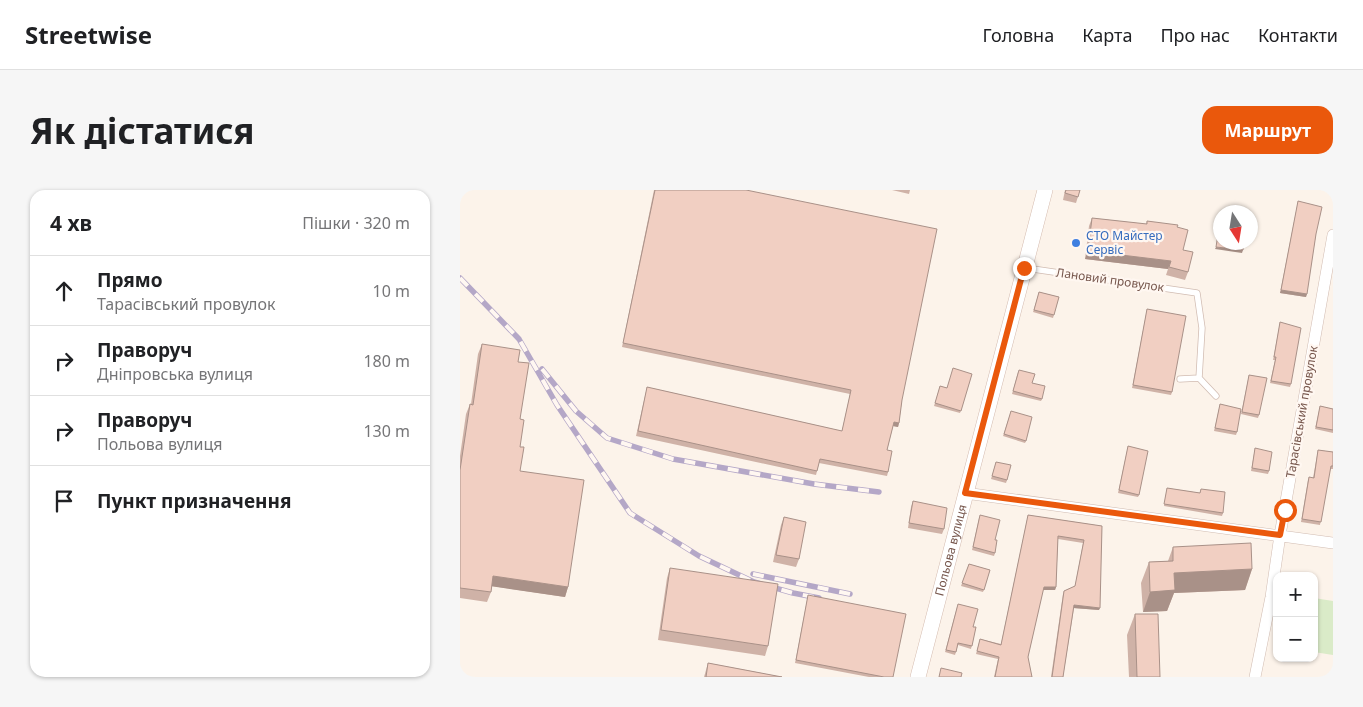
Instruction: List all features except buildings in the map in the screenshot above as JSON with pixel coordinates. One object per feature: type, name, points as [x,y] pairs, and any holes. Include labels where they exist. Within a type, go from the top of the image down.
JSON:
[{"type":"main road","name":"Польова вулиця","points":[[918,677],[1045,190]]},
{"type":"street","name":"Тарасівський провулок","points":[[1256,677],[1333,235]]},
{"type":"street","points":[[965,493],[1333,543]]},
{"type":"lane","name":"Лановий провулок","points":[[1024,268],[1197,293],[1202,328],[1199,378]]},
{"type":"lane","points":[[1180,379],[1199,378],[1216,396]]},
{"type":"green space","points":[[1318,599],[1333,601],[1333,655],[1318,653]]},
{"type":"railway","points":[[460,278],[519,339],[557,405],[630,513],[699,556],[754,582],[819,598]]},
{"type":"railway","points":[[542,369],[576,411],[607,438],[673,459],[814,484],[879,492]]},
{"type":"railway","points":[[753,574],[850,594]]},
{"type":"place","name":"СТО Майстер Сервіс","points":[[1076,243]]},
{"type":"route","points":[[1024,268],[965,493],[984,494],[1280,535],[1285,510]]}]
